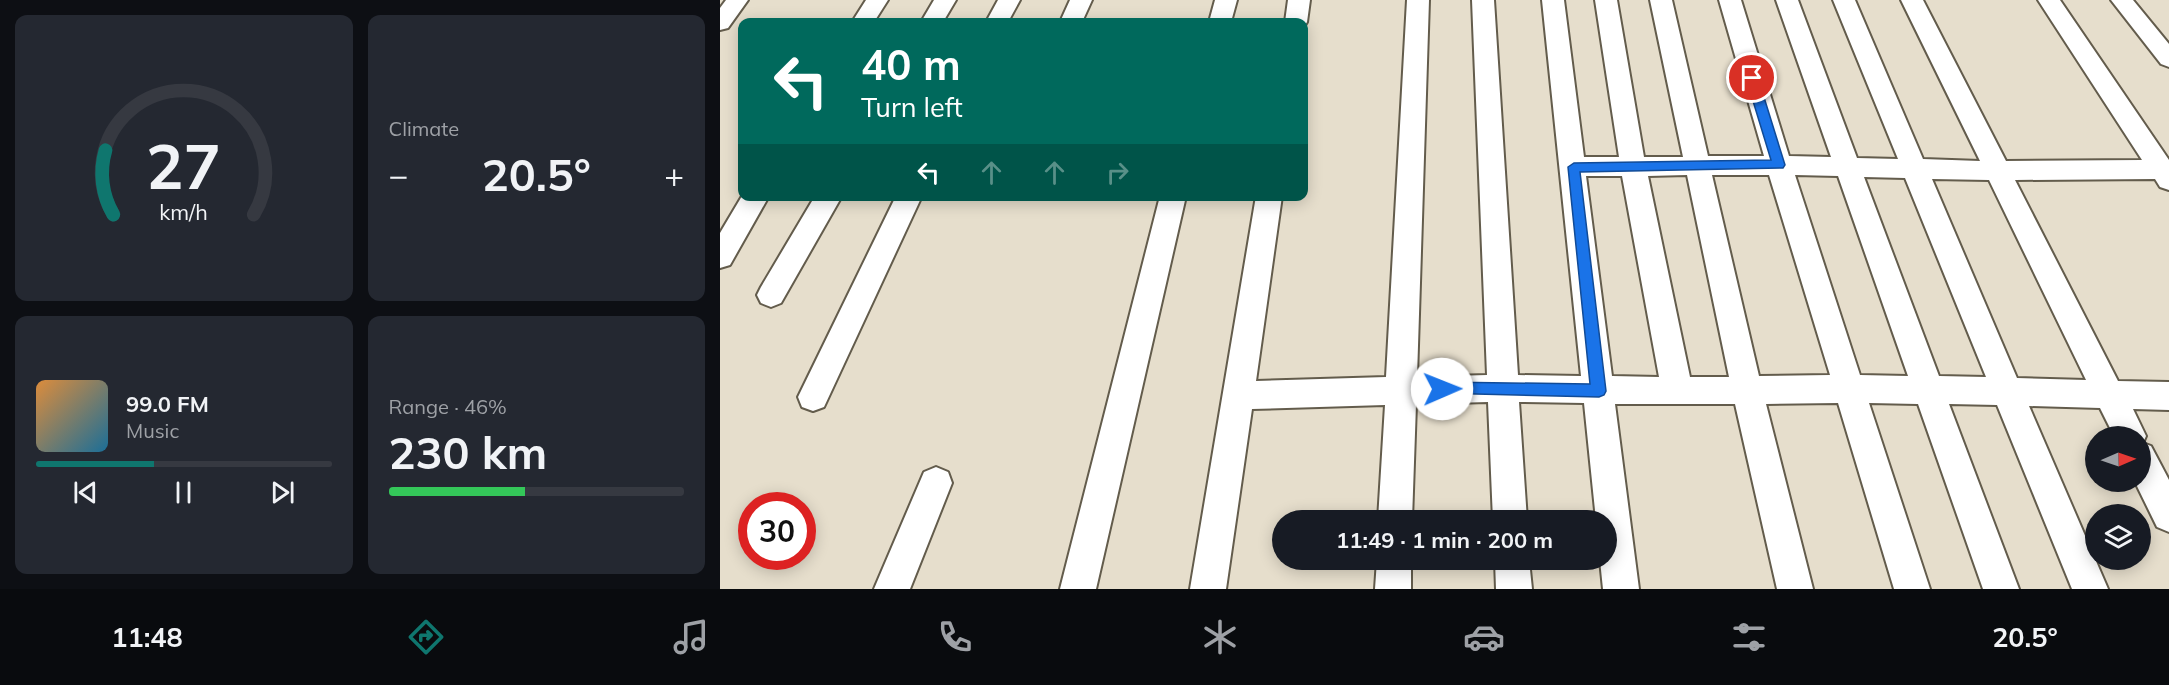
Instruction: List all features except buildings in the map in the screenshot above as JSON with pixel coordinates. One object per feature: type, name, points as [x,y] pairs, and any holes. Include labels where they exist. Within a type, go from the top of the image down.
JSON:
[{"type":"street","points":[[720,23],[737,0]]},
{"type":"street","points":[[866,18],[877,0]]},
{"type":"street","points":[[934,18],[945,0]]},
{"type":"street","points":[[999,18],[1009,0]]},
{"type":"street","points":[[1073,18],[1081,0]]},
{"type":"street","points":[[1221,18],[1226,0]]},
{"type":"street","points":[[1297,18],[1299,0]]},
{"type":"street","points":[[1395,510],[1418,0]]},
{"type":"street","points":[[1483,0],[1510,510]]},
{"type":"street","points":[[1553,0],[1621,589]]},
{"type":"street","points":[[1605,0],[1633,165],[1677,391]]},
{"type":"street","points":[[1662,0],[1747,390],[1795,589]]},
{"type":"street","points":[[1730,0],[1779,165],[1912,589]]},
{"type":"street","points":[[1787,0],[2001,589]]},
{"type":"street","points":[[1844,0],[2090,589]]},
{"type":"street","points":[[1912,0],[2125,426]]},
{"type":"street","points":[[2049,0],[2166,173]]},
{"type":"street","points":[[2122,0],[2169,59]]},
{"type":"street","points":[[1574,167],[1779,165],[1915,170],[2166,173]]},
{"type":"street","points":[[720,257],[753,201]]},
{"type":"street","points":[[771,294],[826,201]]},
{"type":"street","points":[[813,397],[907,201]]},
{"type":"street","points":[[1078,589],[1172,201]]},
{"type":"street","points":[[1208,589],[1268,201]]},
{"type":"street","points":[[1238,394],[1504,388],[1599,391],[1851,389],[2169,396]]},
{"type":"street","points":[[2151,479],[2169,515]]},
{"type":"street","points":[[892,589],[936,483]]},
{"type":"street","points":[[1393,589],[1394,570]]},
{"type":"street","points":[[1513,570],[1514,589]]},
{"type":"route","points":[[1442,389],[1599,391],[1574,167],[1779,165],[1752,78]]}]
